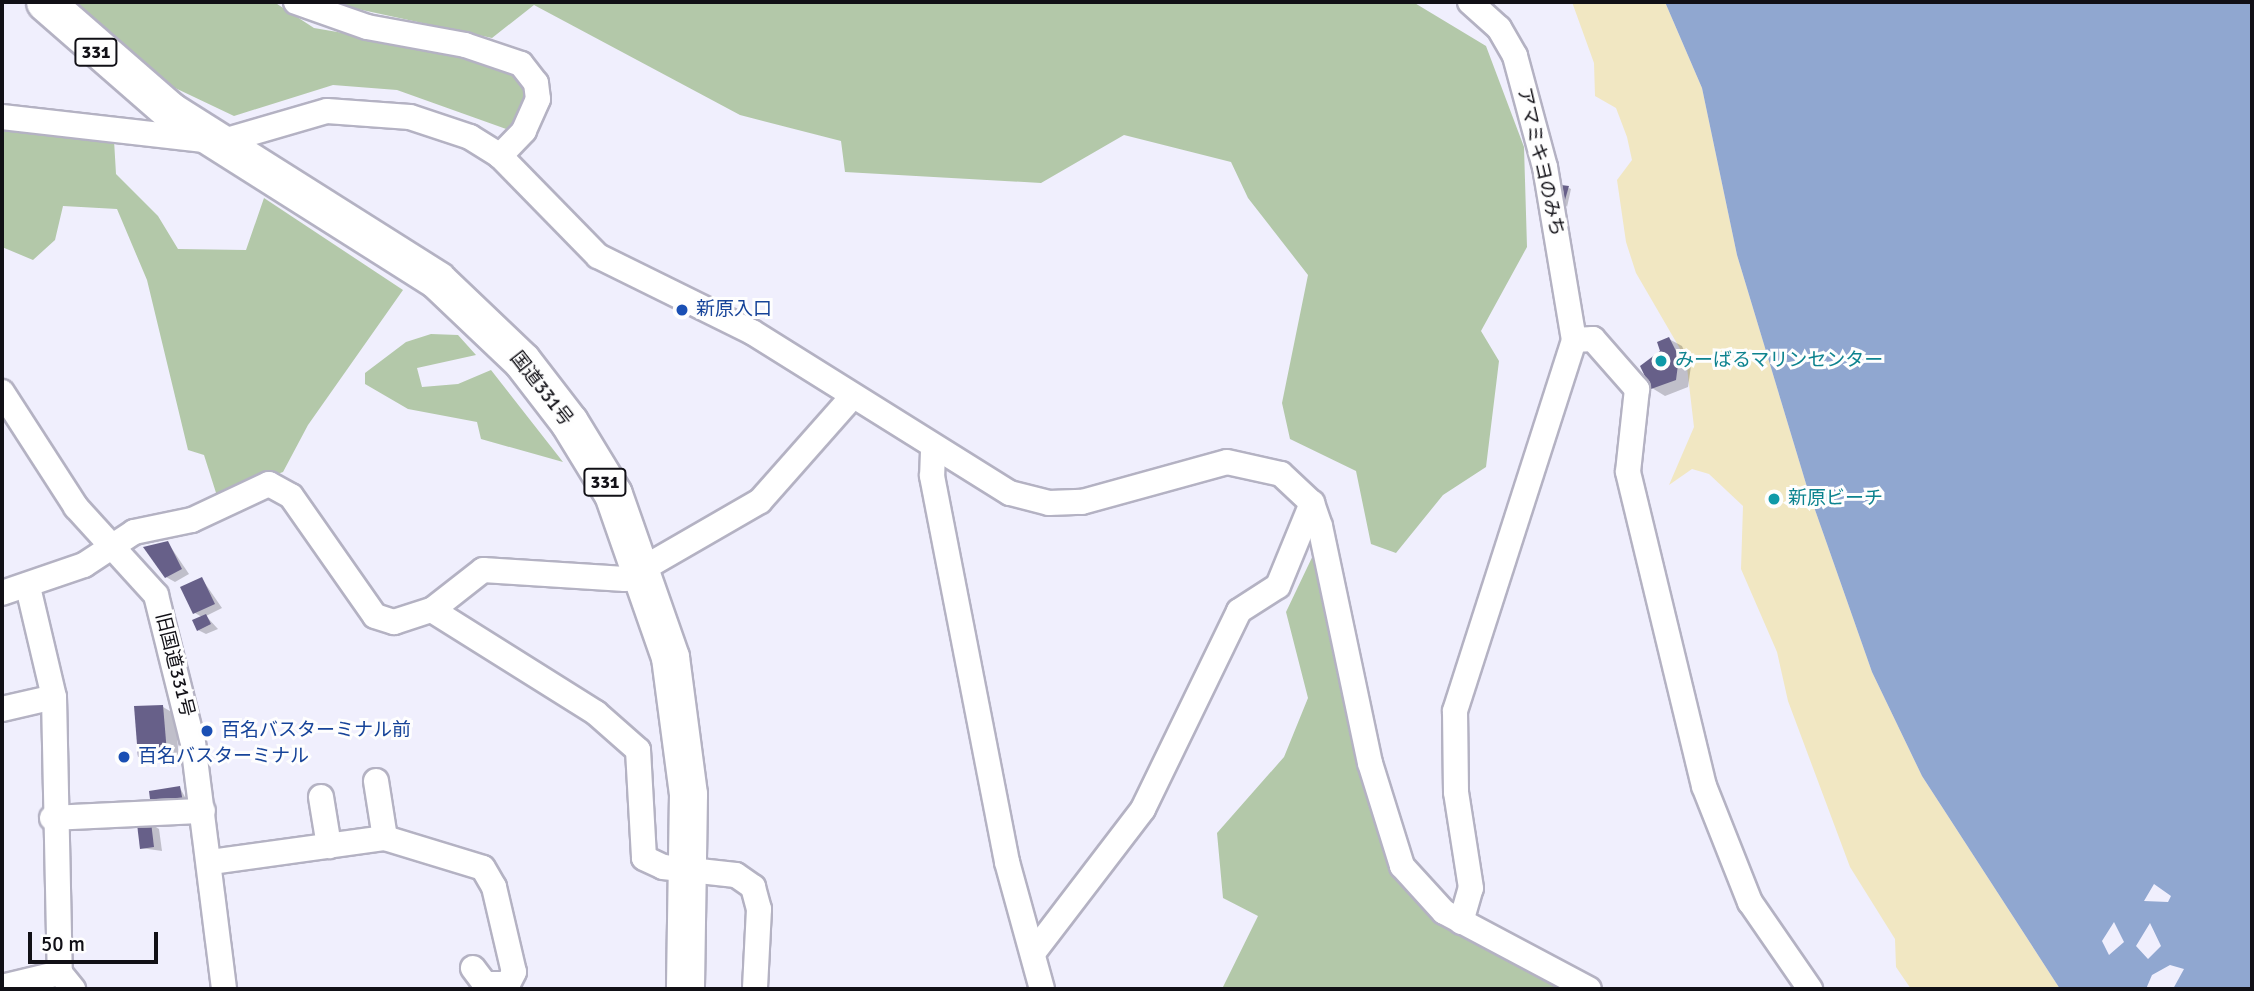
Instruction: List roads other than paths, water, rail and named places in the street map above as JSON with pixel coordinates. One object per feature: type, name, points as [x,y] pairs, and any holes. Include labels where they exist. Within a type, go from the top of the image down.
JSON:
[{"type":"highway","name":"国道331号","points":[[45,2],[152,97],[413,261],[522,361],[613,494],[645,573],[677,700],[689,867],[685,989]]},
{"type":"street","points":[[296,2],[367,27],[465,45],[521,64],[536,83],[538,99],[524,131],[500,156]]},
{"type":"street","name":"アマミキヨのみち","points":[[1470,2],[1499,28],[1515,56],[1545,167],[1574,340]]},
{"type":"street","points":[[2,117],[220,142],[327,111],[354,110],[438,125],[500,156],[598,256],[752,332],[933,451],[1010,493],[1049,503],[1099,499],[1227,462],[1270,468],[1312,503],[1389,836],[1417,886],[1461,922],[1589,989]]},
{"type":"street","points":[[1461,922],[1471,888],[1456,792],[1455,711],[1574,340],[1593,339],[1637,389],[1628,472],[1704,786],[1750,902],[1810,989]]},
{"type":"street","name":"旧国道331号","points":[[2,392],[76,507],[156,595],[185,698],[211,862],[224,989]]},
{"type":"street","points":[[2,593],[28,587],[84,565],[111,543],[192,520],[249,491],[278,484],[375,617],[404,622],[432,610],[483,570],[620,580],[645,573],[760,501],[852,397]]},
{"type":"street","points":[[933,451],[932,476],[1007,862],[1042,989]]},
{"type":"street","points":[[1033,953],[1143,809],[1238,611],[1278,586],[1312,503]]},
{"type":"street","points":[[2,987],[67,981],[52,818],[54,697],[28,587]]},
{"type":"street","points":[[432,610],[596,713],[638,750],[644,858],[736,875],[753,887],[758,909],[755,989]]},
{"type":"street","points":[[2,709],[54,697]]},
{"type":"street","points":[[376,780],[385,838]]},
{"type":"street","points":[[321,797],[329,846]]},
{"type":"street","points":[[52,818],[203,811]]},
{"type":"street","points":[[211,862],[385,838],[483,868],[495,887],[514,972],[508,984],[485,984],[473,968]]},
{"type":"water","points":[[1665,2],[2252,2],[2252,989],[2173,989],[2184,969],[2170,965],[2152,975],[2146,989],[2060,989],[1922,776],[1872,672],[1807,487],[1737,255],[1702,88]],"holes":[[[2154,884],[2171,896],[2168,902],[2144,901]],[[2114,922],[2124,942],[2109,955],[2102,941]],[[2150,923],[2161,946],[2148,959],[2136,946]]]},
{"type":"place","name":"新原入口","points":[[682,310]]},
{"type":"place","name":"みーばるマリンセンター","points":[[1661,361]]},
{"type":"place","name":"新原ビーチ","points":[[1774,499]]},
{"type":"place","name":"百名バスターミナル前","points":[[207,731]]},
{"type":"place","name":"百名バスターミナル","points":[[124,757]]}]
